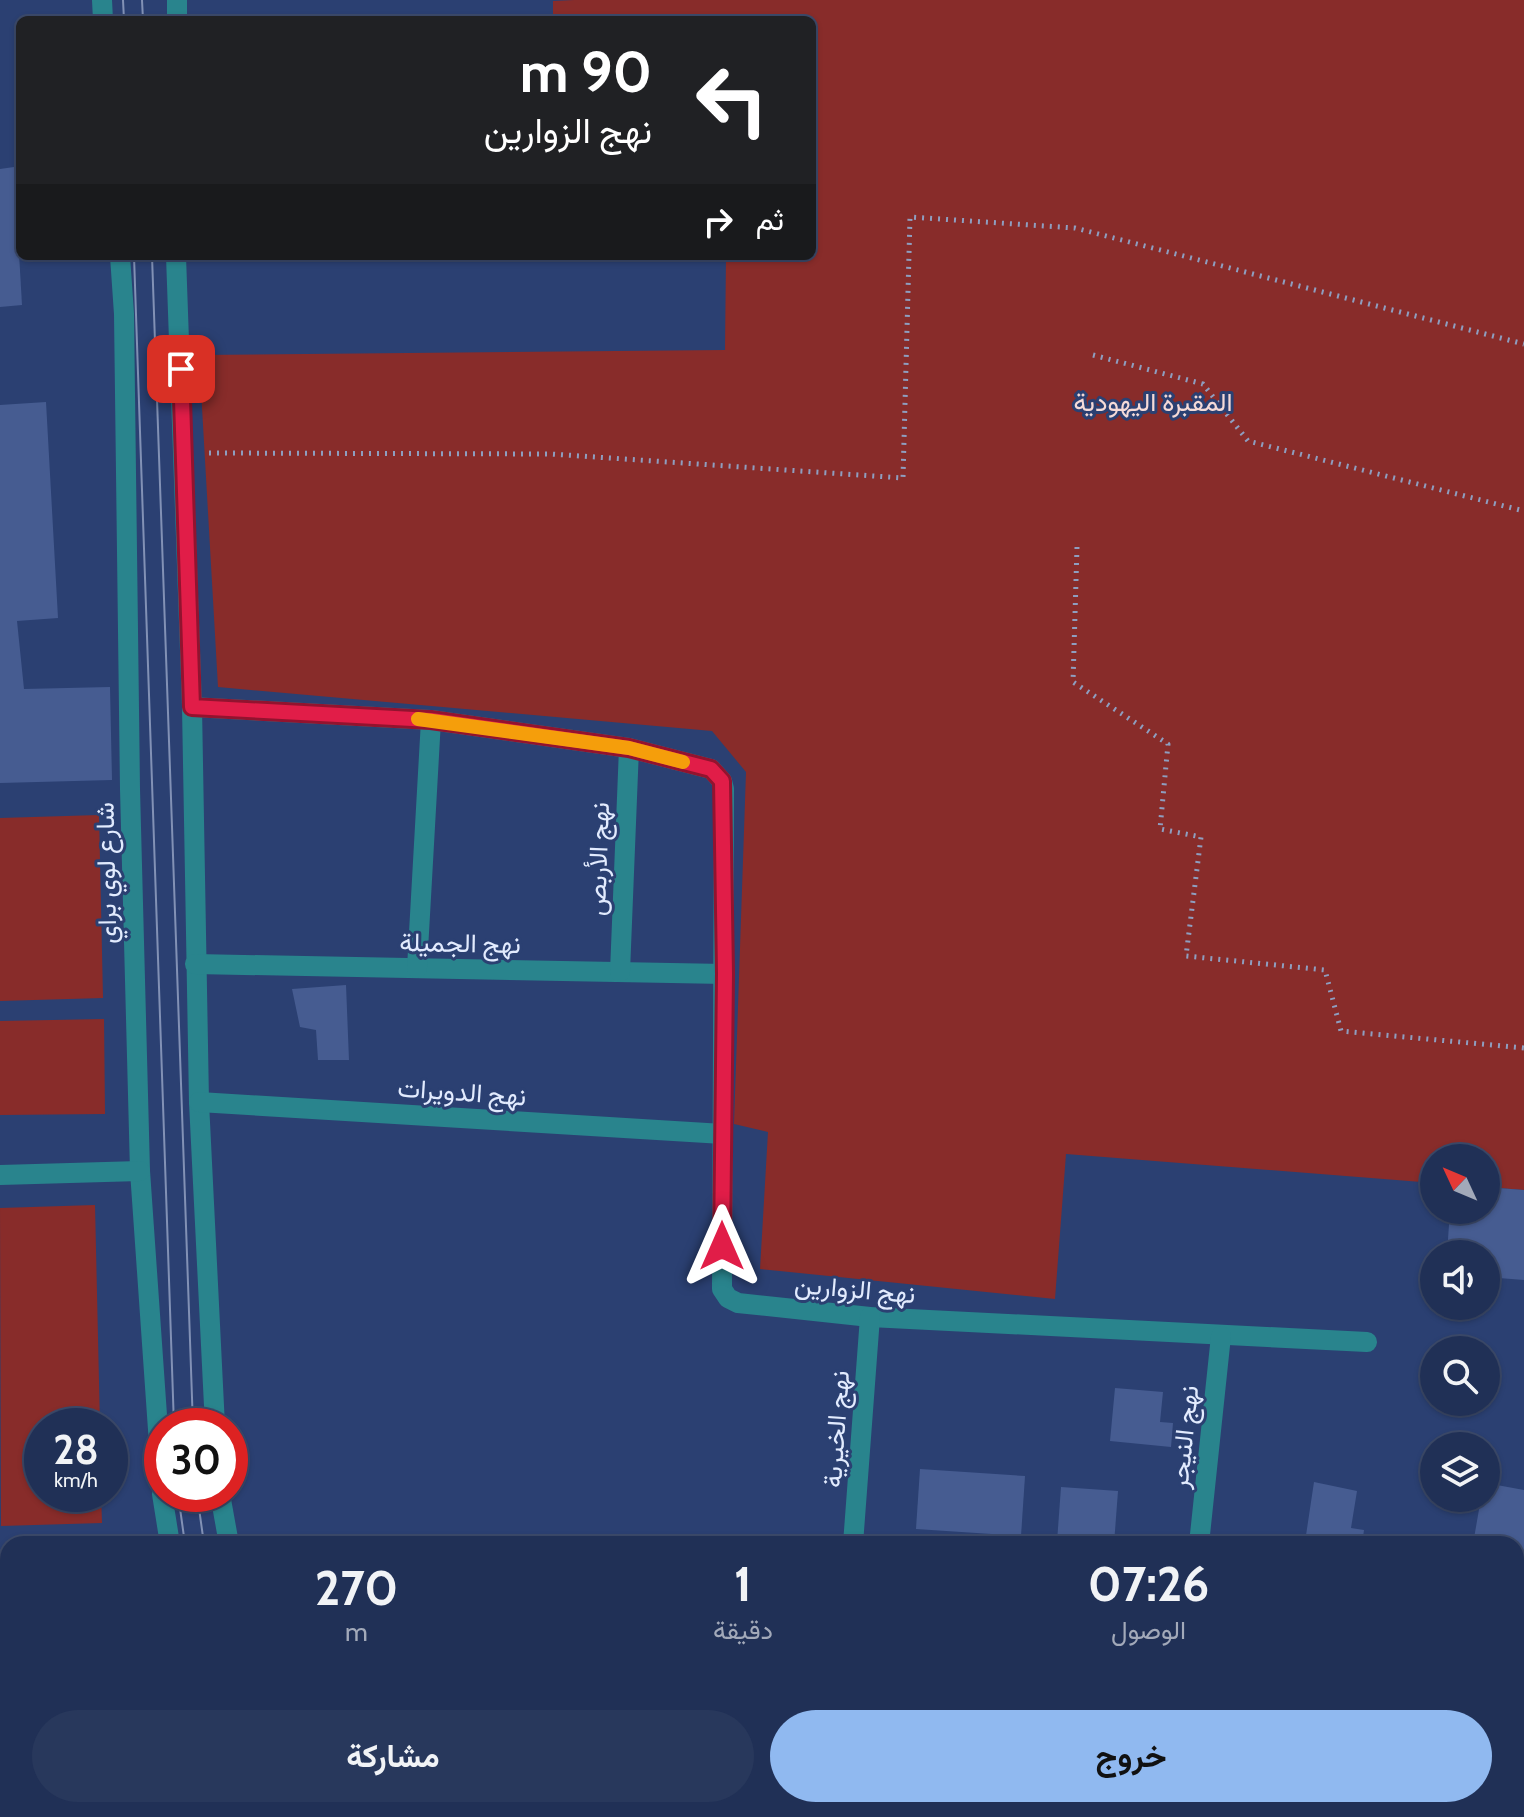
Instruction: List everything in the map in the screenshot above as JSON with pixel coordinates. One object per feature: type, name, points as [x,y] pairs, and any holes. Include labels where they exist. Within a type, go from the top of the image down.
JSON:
[{"type":"street","name":"شارع لوي براي","points":[[120,260],[124,314],[130,789],[140,1171],[156,1408]]},
{"type":"street","points":[[176,260],[192,707],[199,1102],[214,1408]]},
{"type":"street","name":"نهج الزوارين","points":[[192,707],[431,720],[629,748],[711,769],[722,781],[725,974],[722,1289],[728,1298],[751,1306],[870,1317],[1367,1342]]},
{"type":"street","points":[[417,968],[431,720]]},
{"type":"street","name":"نهج الأربص","points":[[620,972],[629,748]]},
{"type":"street","name":"نهج الجميلة","points":[[195,964],[725,974]]},
{"type":"street","name":"نهج الدويرات","points":[[199,1102],[723,1134]]},
{"type":"street","points":[[0,1175],[140,1171]]},
{"type":"street","name":"نهج الخيرية","points":[[854,1536],[870,1317]]},
{"type":"street","name":"نهج النيجر","points":[[1200,1536],[1221,1336]]},
{"type":"street","points":[[165,1512],[169,1536]]},
{"type":"street","points":[[223,1512],[228,1536]]},
{"type":"path","points":[[184,453],[551,454],[903,478],[910,217],[1075,228],[1524,344]]},
{"type":"path","points":[[1093,355],[1203,384],[1248,441],[1524,511]]},
{"type":"path","points":[[1077,547],[1073,682],[1168,744],[1160,829],[1201,837],[1186,956],[1325,970],[1341,1031],[1524,1048]]},
{"type":"green space","name":"المقبرة اليهودية","points":[[574,0],[1524,0],[1524,1190],[1500,1188],[1500,1144],[1420,1144],[1420,1182],[1066,1154],[1055,1299],[760,1269],[768,1132],[734,1124],[746,772],[712,731],[218,687],[199,355],[725,350],[726,260],[816,260],[816,16],[553,16],[553,1]]},
{"type":"green space","points":[[99,815],[103,998],[0,1001],[0,818]]},
{"type":"green space","points":[[104,1019],[105,1114],[0,1115],[0,1021]]},
{"type":"green space","points":[[95,1205],[100,1408],[24,1408],[24,1512],[102,1512],[102,1523],[1,1526],[0,1208]]},
{"type":"building","points":[[14,167],[16,260],[19,260],[22,305],[0,307],[0,169]]},
{"type":"building","points":[[46,402],[58,618],[17,621],[24,689],[110,687],[112,780],[0,783],[0,405]]},
{"type":"building","points":[[346,985],[349,1060],[318,1060],[316,1030],[300,1027],[292,989]]},
{"type":"building","points":[[1500,1188],[1524,1190],[1524,1280],[1500,1278],[1500,1240],[1448,1240],[1449,1224],[1500,1224]]},
{"type":"building","points":[[1115,1388],[1163,1392],[1160,1422],[1173,1423],[1171,1447],[1110,1441]]},
{"type":"building","points":[[920,1469],[1025,1476],[1021,1536],[916,1529]]},
{"type":"building","points":[[1314,1482],[1357,1491],[1351,1528],[1364,1530],[1363,1536],[1306,1536]]},
{"type":"building","points":[[1500,1486],[1524,1490],[1524,1536],[1474,1536],[1479,1512],[1500,1512]]},
{"type":"building","points":[[1061,1487],[1118,1491],[1115,1536],[1057,1536]]},
{"type":"tram line","points":[[123,0],[124,16]]},
{"type":"tram line","points":[[142,0],[143,16]]},
{"type":"tram line","points":[[134,260],[173,1408]]},
{"type":"tram line","points":[[152,260],[192,1408]]},
{"type":"tram line","points":[[181,1512],[184,1536]]},
{"type":"tram line","points":[[200,1512],[203,1536]]},
{"type":"slow traffic","points":[[418,719],[629,748],[683,762]]},
{"type":"route","points":[[181,369],[192,707],[431,720],[629,748],[711,769],[722,781],[725,974],[722,1246]]}]
